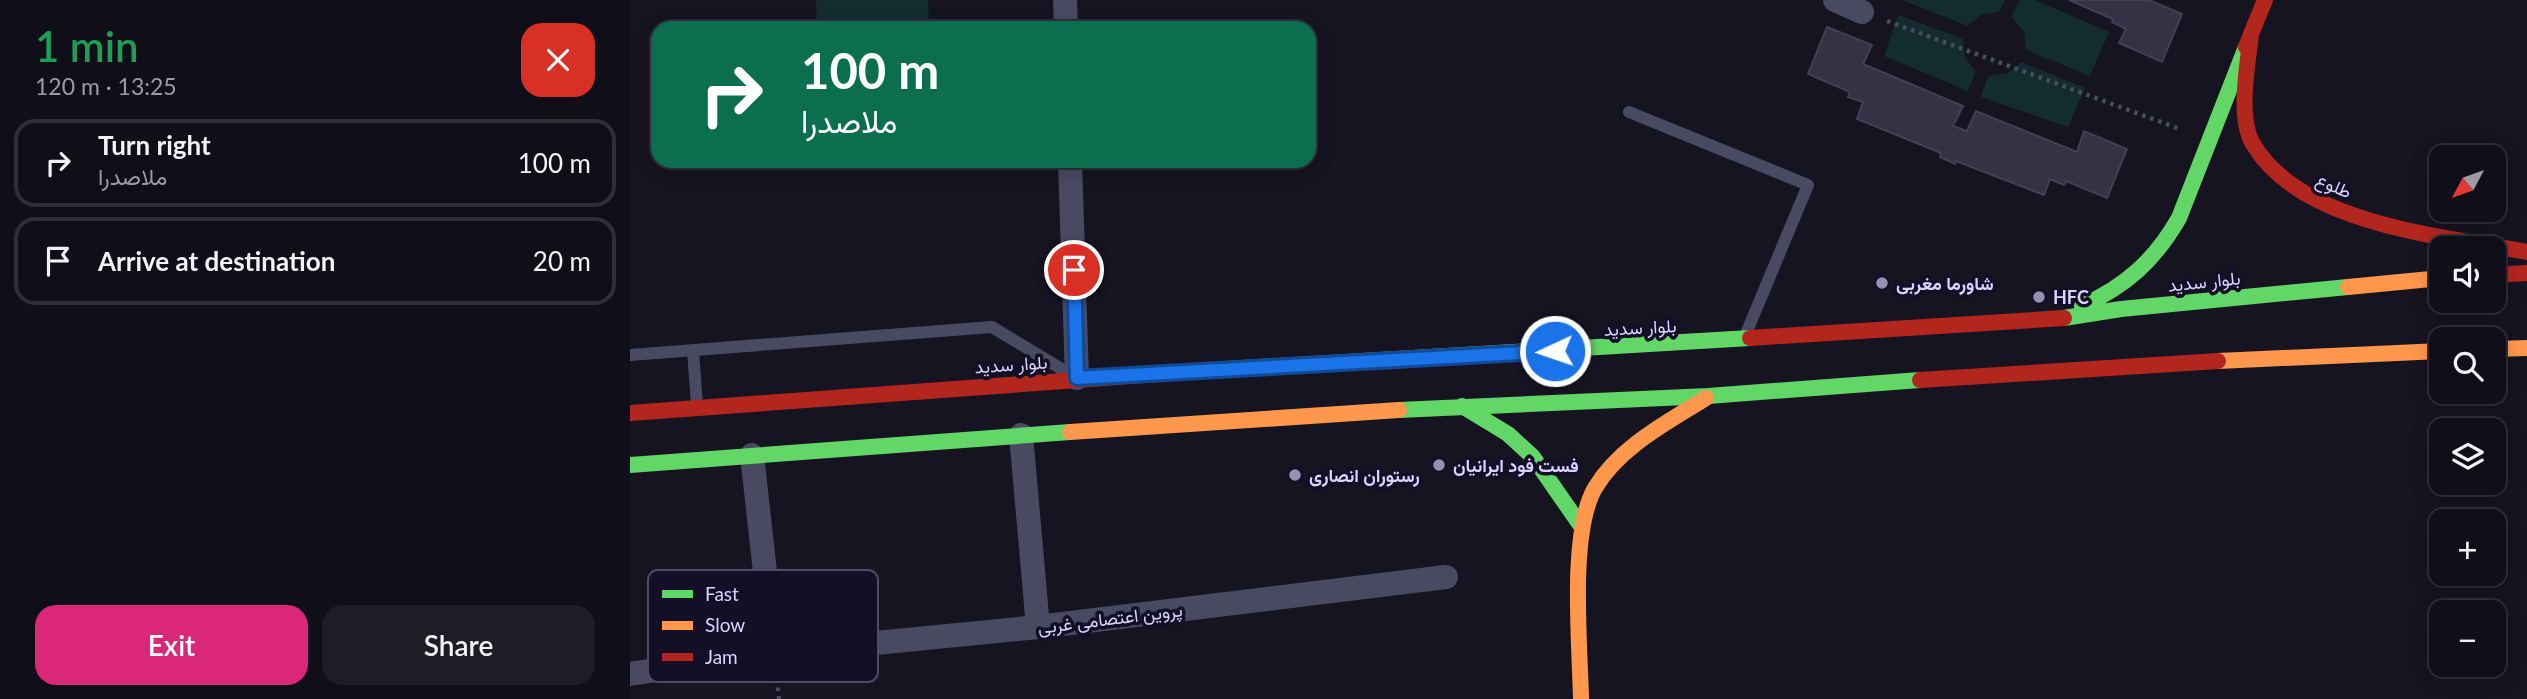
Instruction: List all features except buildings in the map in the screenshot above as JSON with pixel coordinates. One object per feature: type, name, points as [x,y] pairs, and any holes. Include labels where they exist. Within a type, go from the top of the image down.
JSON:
[{"type":"main road","name":"طلوع","points":[[2043,321],[2116,289],[2156,257],[2179,218],[2207,139],[2265,0]]},
{"type":"main road","name":"طلوع","points":[[2251,34],[2244,102],[2252,143],[2290,186],[2341,211],[2424,233],[2527,253]]},
{"type":"main road","points":[[2506,274],[2527,273]]},
{"type":"main road","name":"بلوار سدید","points":[[630,413],[1077,378],[2043,321],[2121,309],[2429,279]]},
{"type":"main road","points":[[2506,349],[2527,348]]},
{"type":"main road","points":[[630,465],[1021,435],[1462,407],[1708,397],[2126,365],[2429,352]]},
{"type":"main road","points":[[1581,699],[1581,526],[1593,490],[1637,443],[1708,397]]},
{"type":"main road","points":[[1462,407],[1508,434],[1533,457],[1581,526]]},
{"type":"street","points":[[1065,0],[1066,21]]},
{"type":"street","points":[[1835,0],[1862,12]]},
{"type":"street","points":[[1070,168],[1077,378]]},
{"type":"street","points":[[1021,435],[1038,627]]},
{"type":"street","points":[[752,455],[765,570]]},
{"type":"street","name":"پروین اعتصامی غربی","points":[[878,643],[1038,627],[1446,577]]},
{"type":"street","name":"پروین اعتصامی غربی","points":[[630,674],[648,671]]},
{"type":"lane","points":[[1629,112],[1808,185],[1744,340]]},
{"type":"lane","points":[[630,355],[992,327],[1077,378]]},
{"type":"lane","points":[[693,350],[697,408]]},
{"type":"path","points":[[1862,12],[2207,139]]},
{"type":"green space","points":[[816,0],[928,0],[929,21],[817,21]]},
{"type":"green space","points":[[1902,0],[2005,0],[1999,12],[1981,15],[1968,26]]},
{"type":"green space","points":[[2020,0],[2035,0],[2109,32],[2090,76],[2026,50],[2024,31],[2011,17]]},
{"type":"green space","points":[[1898,15],[1963,39],[1965,58],[1976,71],[1968,91],[1884,56]]},
{"type":"green space","points":[[2021,62],[2085,88],[2068,127],[1981,97],[1988,76],[2008,73]]},
{"type":"traffic: fast","points":[[2082,306],[2126,280],[2149,259],[2170,233],[2179,218],[2246,47]]},
{"type":"traffic: fast","points":[[2064,318],[2121,309],[2348,287]]},
{"type":"traffic: fast","points":[[1226,369],[1750,338]]},
{"type":"traffic: fast","points":[[1399,410],[1708,396],[1920,380]]},
{"type":"traffic: fast","points":[[1462,406],[1508,434],[1533,457],[1581,526]]},
{"type":"traffic: fast","points":[[630,465],[1070,432]]},
{"type":"traffic: slow","points":[[2348,287],[2429,279]]},
{"type":"traffic: slow","points":[[2506,349],[2527,348]]},
{"type":"traffic: slow","points":[[2218,361],[2429,352]]},
{"type":"traffic: slow","points":[[1581,699],[1579,560],[1587,508],[1595,488],[1605,473],[1631,448],[1706,398]]},
{"type":"traffic: slow","points":[[1070,432],[1399,410]]},
{"type":"traffic: jam","points":[[2251,34],[2265,0]]},
{"type":"traffic: jam","points":[[2246,47],[2251,34],[2245,90],[2248,133],[2253,144],[2275,171],[2304,193],[2338,210],[2376,222],[2455,240],[2527,252]]},
{"type":"traffic: jam","points":[[2506,274],[2527,273]]},
{"type":"traffic: jam","points":[[1750,338],[2064,318]]},
{"type":"traffic: jam","points":[[1920,380],[2218,361]]},
{"type":"traffic: jam","points":[[630,413],[1226,369]]},
{"type":"place","name":"شاورما مغربی","points":[[1882,283]]},
{"type":"place","name":"HFC","points":[[2039,297]]},
{"type":"place","name":"فست فود ایرانیان","points":[[1439,465]]},
{"type":"place","name":"رستوران انصاری","points":[[1295,475]]},
{"type":"route","points":[[1074,270],[1077,378],[1555,351]]}]
